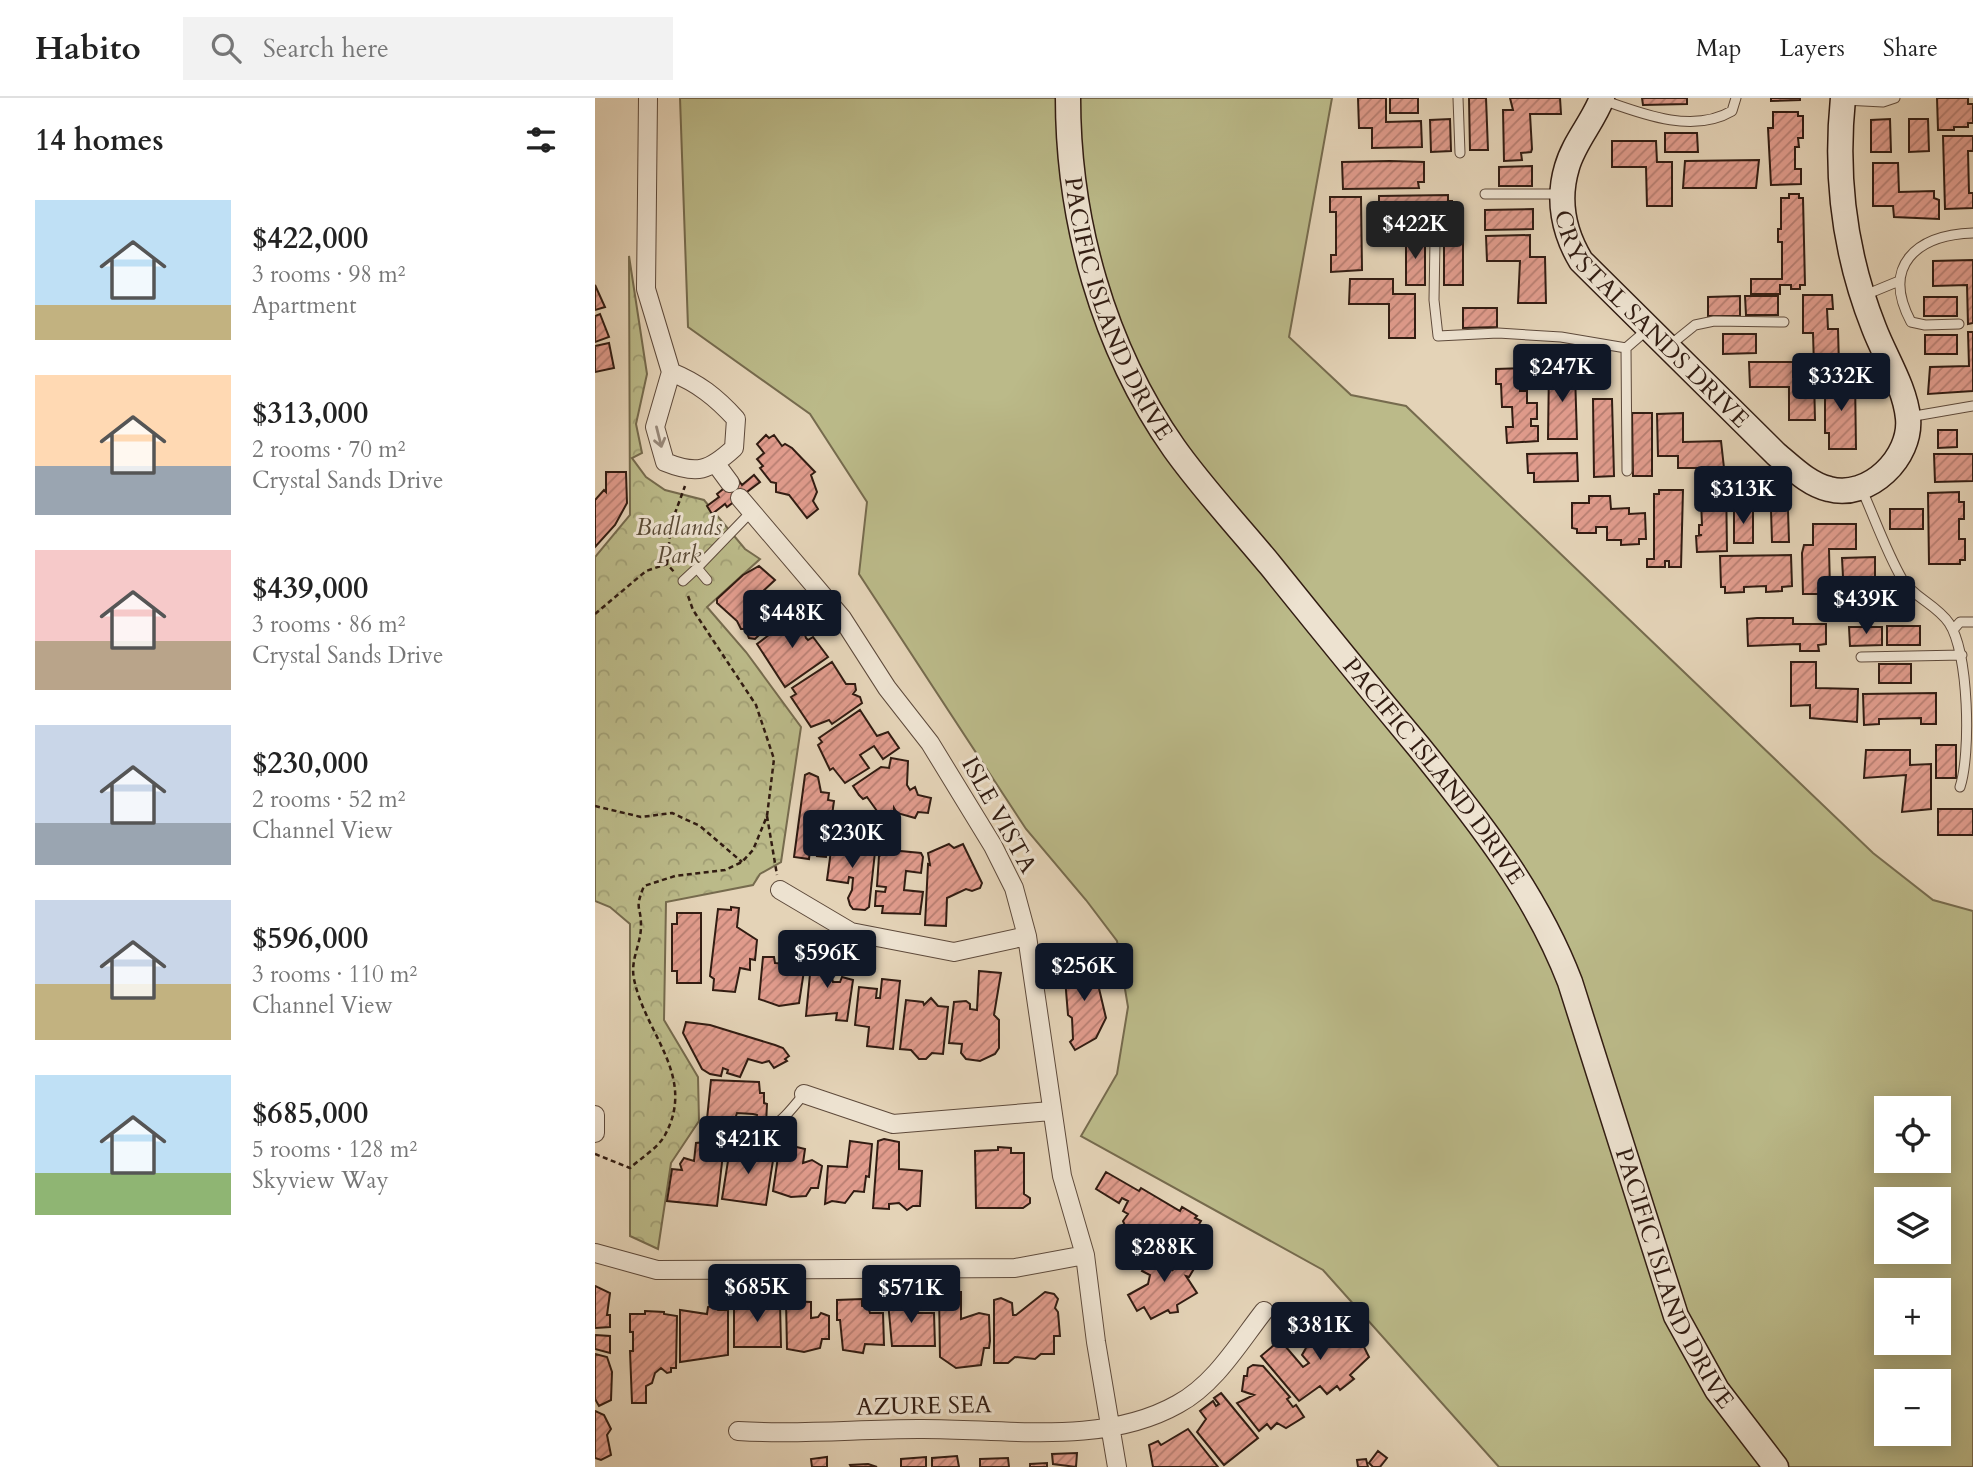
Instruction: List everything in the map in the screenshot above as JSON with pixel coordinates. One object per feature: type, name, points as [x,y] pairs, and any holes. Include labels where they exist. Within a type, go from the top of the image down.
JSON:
[{"type":"main road","name":"PACIFIC ISLAND DRIVE","points":[[1068,98],[1072,173],[1089,264],[1132,375],[1174,447],[1479,821],[1534,903],[1554,940],[1570,982],[1676,1316],[1717,1390],[1776,1467]]},
{"type":"main road","name":"CRYSTAL SANDS DRIVE","points":[[1601,99],[1567,167],[1563,194],[1567,235],[1581,261],[1776,454],[1812,483],[1830,490],[1871,482]]},
{"type":"main road","points":[[1843,99],[1842,195],[1850,251],[1862,296],[1903,397],[1908,417],[1907,435],[1898,457],[1871,482]]},
{"type":"street","points":[[648,98],[646,289],[671,372],[656,427],[665,462],[689,471],[716,464],[734,448],[736,419],[716,397],[695,382],[671,372]]},
{"type":"street","name":"ISLE VISTA","points":[[716,464],[740,498],[842,618],[887,688],[930,743],[993,846],[1014,888],[1027,936],[1062,1176],[1085,1255],[1117,1467]]},
{"type":"street","points":[[780,890],[851,932],[954,952],[1027,936]]},
{"type":"street","points":[[804,1094],[893,1124],[1051,1111]]},
{"type":"street","points":[[595,1115],[595,1133]]},
{"type":"street","points":[[595,1253],[657,1270],[1015,1268],[1085,1255]]},
{"type":"street","name":"AZURE SEA","points":[[738,1431],[797,1434],[915,1429],[1078,1432],[1110,1430],[1179,1404],[1215,1374],[1264,1311]]},
{"type":"lane","points":[[1458,98],[1460,153]]},
{"type":"lane","points":[[1601,99],[1648,116],[1689,120],[1722,117],[1733,111],[1736,98]]},
{"type":"lane","points":[[1843,99],[1883,102],[1895,98]]},
{"type":"lane","points":[[1485,194],[1563,194]]},
{"type":"lane","points":[[1959,324],[1925,325],[1911,322],[1902,306],[1899,281],[1902,266],[1915,250],[1953,234],[1973,233]]},
{"type":"lane","points":[[1435,241],[1434,300],[1438,336],[1499,333],[1560,337],[1626,348]]},
{"type":"lane","points":[[1862,296],[1899,281]]},
{"type":"lane","points":[[1668,347],[1695,325],[1714,321],[1784,322]]},
{"type":"lane","points":[[1627,471],[1626,348],[1649,328]]},
{"type":"lane","points":[[1908,417],[1973,407]]},
{"type":"lane","points":[[1871,482],[1906,585],[1931,603],[1953,630],[1962,655],[1969,743],[1966,769],[1960,787]]},
{"type":"lane","points":[[683,581],[697,568],[740,498]]},
{"type":"lane","points":[[697,568],[708,580]]},
{"type":"lane","points":[[1848,588],[1906,585]]},
{"type":"lane","points":[[1953,630],[1960,622],[1973,622]]},
{"type":"lane","points":[[1861,657],[1962,655]]},
{"type":"lane","points":[[718,1132],[765,1132],[780,1124],[804,1094]]},
{"type":"path","points":[[595,1154],[630,1168],[665,1136],[677,1091],[673,1072],[633,977],[634,954],[642,927],[636,905],[644,886],[675,876],[725,870],[742,862],[753,850],[767,816],[774,759],[756,705],[693,610],[683,581],[667,564],[671,524],[685,487]]},
{"type":"path","points":[[595,614],[646,571],[667,564]]},
{"type":"path","points":[[595,806],[641,817],[672,814],[700,826],[742,862]]},
{"type":"path","points":[[767,816],[780,890]]},
{"type":"green space","points":[[680,98],[1332,98],[1289,337],[1351,395],[1406,406],[1873,853],[1933,900],[1973,911],[1973,1467],[1499,1467],[1323,1270],[1081,1136],[1117,1074],[1128,1007],[1117,941],[1026,829],[859,574],[867,502],[810,414],[688,327]]},
{"type":"green space","name":"Badlands Park","points":[[629,256],[647,374],[636,424],[642,453],[632,458],[646,477],[665,490],[704,500],[745,549],[760,559],[707,607],[746,652],[801,727],[781,862],[760,874],[753,885],[666,902],[664,1020],[698,1077],[699,1121],[671,1163],[658,1249],[630,1236],[630,924],[610,907],[595,901],[595,557],[630,515]]},
{"type":"building","points":[[1358,98],[1386,98],[1386,122],[1421,121],[1422,147],[1372,148],[1372,128],[1359,128]]},
{"type":"building","points":[[1390,98],[1418,98],[1418,113],[1390,113]]},
{"type":"building","points":[[1469,98],[1486,98],[1488,150],[1470,150]]},
{"type":"building","points":[[1510,98],[1560,98],[1561,114],[1530,114],[1531,152],[1521,153],[1522,160],[1504,161],[1503,110],[1513,110]]},
{"type":"building","points":[[1642,98],[1687,98],[1687,104],[1643,105]]},
{"type":"building","points":[[1771,98],[1800,98],[1800,100],[1771,101]]},
{"type":"building","points":[[1937,98],[1968,98],[1968,104],[1973,104],[1973,123],[1968,123],[1968,127],[1954,127],[1954,130],[1938,130]]},
{"type":"building","points":[[1773,112],[1798,112],[1798,116],[1803,116],[1803,138],[1798,138],[1799,147],[1795,147],[1795,169],[1801,169],[1801,184],[1771,185],[1768,128],[1773,128]]},
{"type":"building","points":[[1450,119],[1451,151],[1431,152],[1430,120]]},
{"type":"building","points":[[1890,119],[1891,152],[1871,152],[1871,120]]},
{"type":"building","points":[[1909,119],[1928,119],[1929,151],[1909,152]]},
{"type":"building","points":[[1665,133],[1697,133],[1698,152],[1665,152]]},
{"type":"building","points":[[1943,136],[1973,136],[1973,151],[1968,151],[1969,193],[1973,193],[1973,208],[1945,209]]},
{"type":"building","points":[[1612,141],[1656,141],[1657,162],[1672,162],[1672,206],[1647,206],[1646,167],[1612,167]]},
{"type":"building","points":[[1759,160],[1756,188],[1683,188],[1685,161]]},
{"type":"building","points":[[1342,162],[1424,162],[1424,182],[1418,182],[1419,188],[1343,189]]},
{"type":"building","points":[[1873,163],[1898,163],[1899,192],[1934,191],[1934,198],[1939,200],[1939,219],[1894,217],[1893,206],[1873,206]]},
{"type":"building","points":[[1532,166],[1532,186],[1499,186],[1499,167]]},
{"type":"building","points":[[1789,194],[1799,194],[1799,198],[1803,198],[1805,285],[1800,285],[1800,289],[1791,289],[1791,285],[1780,285],[1780,294],[1751,294],[1751,279],[1782,279],[1782,242],[1778,242],[1778,229],[1781,229],[1781,198],[1789,198]]},
{"type":"building","points":[[1448,195],[1448,201],[1452,201],[1452,220],[1379,223],[1379,196]]},
{"type":"building","points":[[1330,197],[1361,197],[1362,270],[1331,272],[1331,255],[1336,255],[1336,212],[1330,212]]},
{"type":"building","points":[[1533,209],[1533,229],[1485,230],[1485,210]]},
{"type":"building","points":[[1530,235],[1530,257],[1545,257],[1546,303],[1518,303],[1520,261],[1487,261],[1486,236]]},
{"type":"building","points":[[1406,237],[1425,237],[1425,285],[1406,285]]},
{"type":"building","points":[[1444,237],[1463,237],[1463,285],[1444,285]]},
{"type":"building","points":[[1973,260],[1973,323],[1968,324],[1967,285],[1933,286],[1933,261]]},
{"type":"building","points":[[1350,279],[1393,279],[1393,294],[1415,294],[1415,338],[1389,338],[1389,304],[1349,304]]},
{"type":"building","points":[[595,285],[605,307],[595,310]]},
{"type":"building","points":[[1803,295],[1832,295],[1833,309],[1827,309],[1828,329],[1838,329],[1839,367],[1814,367],[1813,333],[1803,333]]},
{"type":"building","points":[[1740,296],[1740,316],[1708,316],[1708,297]]},
{"type":"building","points":[[1745,296],[1778,296],[1778,315],[1746,315]]},
{"type":"building","points":[[1924,297],[1957,297],[1957,316],[1924,316]]},
{"type":"building","points":[[1463,308],[1497,308],[1497,327],[1463,328]]},
{"type":"building","points":[[600,314],[609,337],[595,342],[595,316]]},
{"type":"building","points":[[1968,332],[1973,332],[1973,391],[1928,394],[1930,367],[1969,366]]},
{"type":"building","points":[[1723,334],[1756,334],[1756,353],[1723,354]]},
{"type":"building","points":[[1925,335],[1957,335],[1957,354],[1925,354]]},
{"type":"building","points":[[609,343],[614,368],[595,372],[595,346]]},
{"type":"building","points":[[1749,362],[1793,362],[1793,377],[1814,377],[1815,420],[1789,420],[1789,387],[1750,387]]},
{"type":"building","points":[[1549,367],[1569,367],[1569,373],[1575,373],[1577,439],[1548,439]]},
{"type":"building","points":[[1526,368],[1527,384],[1520,384],[1520,391],[1527,391],[1527,403],[1537,403],[1537,419],[1531,419],[1531,426],[1538,426],[1538,441],[1507,443],[1506,427],[1513,427],[1512,407],[1502,407],[1501,384],[1496,384],[1496,369]]},
{"type":"building","points":[[1829,377],[1855,377],[1856,449],[1829,449],[1829,433],[1825,433],[1825,394],[1830,394]]},
{"type":"building","points":[[1593,399],[1612,399],[1614,476],[1594,477]]},
{"type":"building","points":[[1632,413],[1652,413],[1652,476],[1633,476]]},
{"type":"building","points":[[1683,413],[1683,442],[1721,441],[1724,468],[1678,468],[1678,456],[1658,456],[1657,414]]},
{"type":"building","points":[[1938,430],[1957,430],[1957,447],[1938,448]]},
{"type":"building","points":[[766,435],[769,438],[774,435],[782,446],[785,444],[792,448],[815,472],[811,475],[817,492],[813,501],[818,509],[807,518],[789,495],[776,492],[776,483],[771,482],[760,468],[763,466],[757,459],[764,453],[757,444]]},
{"type":"building","points":[[1577,453],[1578,481],[1534,482],[1534,473],[1528,473],[1527,454]]},
{"type":"building","points":[[1934,454],[1973,454],[1973,481],[1935,482]]},
{"type":"building","points":[[606,472],[626,472],[627,503],[615,525],[595,547],[595,500],[604,490],[606,492]]},
{"type":"building","points":[[754,475],[760,482],[727,507],[725,504],[712,514],[707,506],[719,497],[717,494],[737,478],[742,485]]},
{"type":"building","points":[[1696,478],[1726,478],[1727,551],[1697,552],[1696,536],[1702,535],[1699,535],[1699,525],[1702,525],[1701,501],[1696,501]]},
{"type":"building","points":[[1659,490],[1683,490],[1681,567],[1669,567],[1669,561],[1665,561],[1665,567],[1647,567],[1647,559],[1654,559],[1654,494],[1659,494]]},
{"type":"building","points":[[1959,492],[1959,502],[1964,502],[1964,519],[1959,519],[1959,539],[1965,539],[1965,560],[1960,560],[1960,564],[1929,564],[1928,493]]},
{"type":"building","points":[[1589,496],[1610,496],[1611,509],[1629,508],[1629,514],[1645,513],[1646,539],[1639,539],[1639,544],[1621,545],[1621,540],[1607,540],[1607,527],[1596,527],[1596,533],[1577,533],[1577,529],[1572,528],[1572,503],[1589,503]]},
{"type":"building","points":[[1890,509],[1923,509],[1923,529],[1890,529]]},
{"type":"building","points":[[1734,510],[1753,510],[1753,543],[1734,543]]},
{"type":"building","points":[[1771,510],[1788,510],[1789,542],[1772,542]]},
{"type":"building","points":[[1813,524],[1856,524],[1856,549],[1829,549],[1830,588],[1821,588],[1821,594],[1803,594],[1802,553],[1804,545],[1813,545]]},
{"type":"building","points":[[1791,555],[1792,586],[1782,587],[1782,591],[1766,592],[1766,586],[1744,587],[1744,592],[1725,593],[1725,587],[1721,587],[1720,556]]},
{"type":"building","points":[[1875,557],[1875,577],[1843,577],[1842,558]]},
{"type":"building","points":[[759,566],[775,580],[758,596],[762,606],[770,605],[769,613],[775,620],[755,639],[749,638],[745,629],[741,629],[737,621],[717,603],[717,599],[743,575]]},
{"type":"building","points":[[799,612],[808,617],[808,626],[803,629],[806,638],[808,640],[813,637],[828,657],[785,687],[757,644]]},
{"type":"building","points":[[1793,618],[1793,624],[1826,624],[1826,644],[1818,645],[1819,651],[1800,651],[1800,644],[1748,646],[1747,619]]},
{"type":"building","points":[[1887,626],[1920,626],[1920,645],[1887,645]]},
{"type":"building","points":[[1849,627],[1882,627],[1882,645],[1850,646]]},
{"type":"building","points":[[832,662],[846,684],[855,684],[856,690],[853,694],[860,697],[862,703],[832,724],[829,720],[811,727],[791,697],[796,694],[792,688]]},
{"type":"building","points":[[1791,662],[1816,662],[1816,688],[1858,689],[1857,722],[1810,718],[1810,705],[1791,706]]},
{"type":"building","points":[[1879,664],[1911,664],[1911,683],[1879,683]]},
{"type":"building","points":[[1936,693],[1936,724],[1921,724],[1921,718],[1879,719],[1879,724],[1864,725],[1863,694]]},
{"type":"building","points":[[860,710],[877,736],[888,732],[899,748],[883,759],[874,746],[860,755],[869,768],[845,783],[833,768],[830,770],[818,745],[822,742],[819,738]]},
{"type":"building","points":[[1936,745],[1956,745],[1956,778],[1936,778]]},
{"type":"building","points":[[1866,750],[1910,750],[1910,765],[1931,764],[1931,809],[1902,812],[1906,775],[1864,778]]},
{"type":"building","points":[[891,758],[908,761],[907,785],[910,790],[915,787],[918,795],[931,798],[928,813],[918,812],[915,818],[897,813],[894,808],[894,813],[882,818],[867,797],[863,799],[859,795],[853,786],[881,767],[889,768]]},
{"type":"building","points":[[809,773],[818,777],[821,792],[829,793],[828,800],[834,801],[826,857],[817,856],[819,842],[811,842],[809,859],[794,857],[805,775]]},
{"type":"building","points":[[1938,809],[1973,809],[1973,835],[1938,835]]},
{"type":"building","points":[[833,836],[854,839],[853,850],[875,852],[869,907],[865,910],[853,909],[850,905],[848,898],[853,878],[849,877],[848,883],[827,880]]},
{"type":"building","points":[[949,844],[954,848],[963,844],[982,883],[980,888],[972,891],[966,889],[947,898],[946,926],[925,925],[928,864],[930,865],[928,853]]},
{"type":"building","points":[[890,850],[921,853],[923,857],[921,873],[906,871],[904,890],[923,892],[920,914],[882,913],[883,906],[875,906],[876,891],[885,892],[886,887],[877,886],[879,856]]},
{"type":"building","points":[[731,907],[739,908],[737,927],[757,940],[755,960],[750,959],[750,970],[740,968],[735,992],[713,990],[714,979],[710,976],[718,909],[731,910]]},
{"type":"building","points":[[677,913],[701,913],[701,983],[677,983],[677,971],[672,971],[672,924],[677,924]]},
{"type":"building","points":[[793,939],[805,940],[808,945],[799,1003],[779,1006],[759,999],[763,957],[774,957],[775,963],[786,964],[788,943]]},
{"type":"building","points":[[812,953],[830,955],[828,977],[832,978],[833,982],[840,982],[842,977],[853,980],[847,1021],[836,1020],[837,1013],[806,1016]]},
{"type":"building","points":[[1093,963],[1106,1018],[1096,1038],[1075,1050],[1070,1042],[1073,1039],[1072,1018],[1068,1015],[1064,966]]},
{"type":"building","points":[[979,971],[1001,973],[994,1015],[999,1020],[999,1048],[995,1054],[980,1061],[966,1059],[961,1053],[962,1044],[949,1043],[954,1002],[966,1001],[970,1004],[970,1009],[977,1010]]},
{"type":"building","points":[[882,979],[900,981],[893,1049],[867,1046],[869,1027],[855,1025],[859,987],[877,989],[876,998],[880,998]]},
{"type":"building","points":[[931,998],[938,1006],[948,1007],[943,1054],[932,1053],[926,1059],[919,1059],[911,1050],[900,1049],[906,1000],[923,1002],[924,1005]]},
{"type":"building","points":[[686,1022],[710,1025],[775,1045],[783,1048],[789,1056],[785,1059],[787,1061],[774,1068],[769,1061],[762,1063],[748,1059],[740,1077],[727,1073],[728,1070],[723,1068],[721,1076],[710,1074],[702,1069],[683,1033]]},
{"type":"building","points":[[711,1080],[759,1082],[760,1093],[764,1093],[764,1103],[767,1104],[766,1124],[756,1123],[757,1115],[753,1114],[737,1113],[734,1122],[707,1119]]},
{"type":"building","points":[[884,1139],[899,1142],[899,1169],[922,1171],[920,1206],[907,1210],[899,1203],[889,1204],[889,1209],[873,1208],[878,1141]]},
{"type":"building","points":[[850,1141],[872,1144],[869,1177],[866,1176],[864,1192],[854,1191],[845,1203],[832,1201],[825,1204],[828,1166],[847,1167]]},
{"type":"building","points":[[696,1143],[724,1145],[717,1206],[667,1201],[672,1169],[682,1170],[680,1164],[684,1158],[694,1161]]},
{"type":"building","points":[[780,1143],[805,1149],[803,1163],[812,1160],[822,1166],[818,1188],[811,1188],[806,1196],[791,1197],[773,1191]]},
{"type":"building","points":[[998,1147],[1011,1148],[1011,1153],[1024,1153],[1024,1194],[1030,1198],[1030,1203],[1023,1208],[976,1208],[975,1151],[998,1150]]},
{"type":"building","points":[[730,1148],[774,1154],[766,1205],[722,1199]]},
{"type":"building","points":[[1106,1172],[1139,1191],[1141,1188],[1180,1211],[1182,1207],[1197,1216],[1195,1218],[1201,1221],[1182,1253],[1152,1237],[1146,1230],[1126,1228],[1123,1221],[1128,1214],[1123,1211],[1128,1201],[1122,1198],[1119,1203],[1096,1189]]},
{"type":"building","points":[[1158,1245],[1177,1256],[1170,1267],[1173,1271],[1171,1267],[1177,1257],[1195,1267],[1189,1277],[1186,1276],[1197,1293],[1177,1305],[1178,1312],[1170,1313],[1168,1310],[1151,1319],[1144,1307],[1137,1311],[1128,1295],[1148,1284],[1150,1275],[1142,1271]]},
{"type":"building","points":[[595,1286],[610,1293],[607,1315],[610,1315],[610,1327],[595,1328]]},
{"type":"building","points":[[939,1292],[961,1292],[961,1319],[979,1313],[989,1315],[989,1348],[984,1348],[981,1365],[956,1368],[940,1357]]},
{"type":"building","points":[[1045,1292],[1054,1294],[1058,1299],[1055,1308],[1058,1312],[1060,1336],[1054,1336],[1054,1354],[1041,1354],[1035,1359],[1015,1357],[1008,1363],[994,1363],[994,1300],[1001,1298],[1012,1303],[1013,1315],[1016,1315]]},
{"type":"building","points":[[738,1297],[762,1297],[762,1308],[780,1304],[781,1347],[734,1347],[734,1308],[738,1308]]},
{"type":"building","points":[[862,1299],[862,1306],[868,1307],[870,1313],[883,1313],[884,1345],[865,1344],[863,1353],[843,1350],[840,1320],[837,1320],[837,1300]]},
{"type":"building","points":[[786,1301],[811,1302],[811,1318],[818,1317],[821,1313],[829,1316],[829,1339],[822,1339],[820,1348],[804,1352],[787,1349]]},
{"type":"building","points":[[888,1301],[920,1301],[920,1309],[913,1309],[913,1313],[934,1313],[935,1346],[892,1346]]},
{"type":"building","points":[[712,1306],[718,1310],[728,1310],[728,1355],[680,1362],[680,1310],[707,1314],[708,1307]]},
{"type":"building","points":[[645,1311],[677,1316],[676,1368],[671,1368],[671,1372],[667,1373],[661,1368],[655,1373],[652,1383],[646,1386],[646,1403],[632,1403],[630,1351],[633,1351],[633,1332],[630,1332],[630,1314],[645,1314]]},
{"type":"building","points":[[1351,1323],[1366,1342],[1363,1345],[1369,1357],[1350,1375],[1354,1379],[1340,1390],[1337,1386],[1327,1394],[1320,1386],[1299,1401],[1261,1356],[1280,1340],[1303,1367],[1309,1363],[1302,1355],[1306,1348],[1322,1339],[1323,1341],[1322,1337],[1337,1325],[1345,1328]]},
{"type":"building","points":[[595,1335],[610,1336],[610,1353],[595,1349]]},
{"type":"building","points":[[595,1354],[607,1357],[612,1372],[611,1400],[599,1406],[595,1399]]},
{"type":"building","points":[[1253,1365],[1263,1366],[1290,1397],[1287,1399],[1293,1407],[1296,1405],[1304,1417],[1286,1428],[1277,1423],[1271,1429],[1267,1424],[1259,1431],[1237,1403],[1254,1395],[1242,1391],[1244,1376],[1247,1376],[1248,1368]]},
{"type":"building","points":[[1221,1393],[1258,1438],[1224,1465],[1197,1432],[1206,1419],[1200,1411],[1213,1401],[1216,1406],[1219,1404],[1214,1398]]},
{"type":"building","points":[[595,1411],[604,1415],[611,1429],[607,1435],[611,1455],[601,1460],[595,1458]]},
{"type":"building","points":[[1188,1429],[1218,1467],[1153,1467],[1149,1445],[1158,1441],[1161,1445]]},
{"type":"building","points":[[1378,1451],[1387,1458],[1380,1467],[1373,1467],[1369,1463]]},
{"type":"building","points":[[1077,1453],[1076,1467],[1053,1464],[1052,1454]]},
{"type":"building","points":[[957,1456],[959,1467],[932,1467],[932,1458]]},
{"type":"building","points":[[827,1457],[827,1467],[812,1467],[811,1459]]},
{"type":"building","points":[[926,1457],[926,1467],[901,1467],[901,1459]]},
{"type":"building","points":[[1008,1458],[1009,1467],[980,1467],[980,1459]]},
{"type":"building","points":[[1366,1459],[1368,1467],[1358,1467],[1357,1460]]},
{"type":"building","points":[[1047,1463],[1047,1467],[1030,1467],[1030,1464]]},
{"type":"building","points":[[868,1464],[877,1467],[850,1465]]}]
